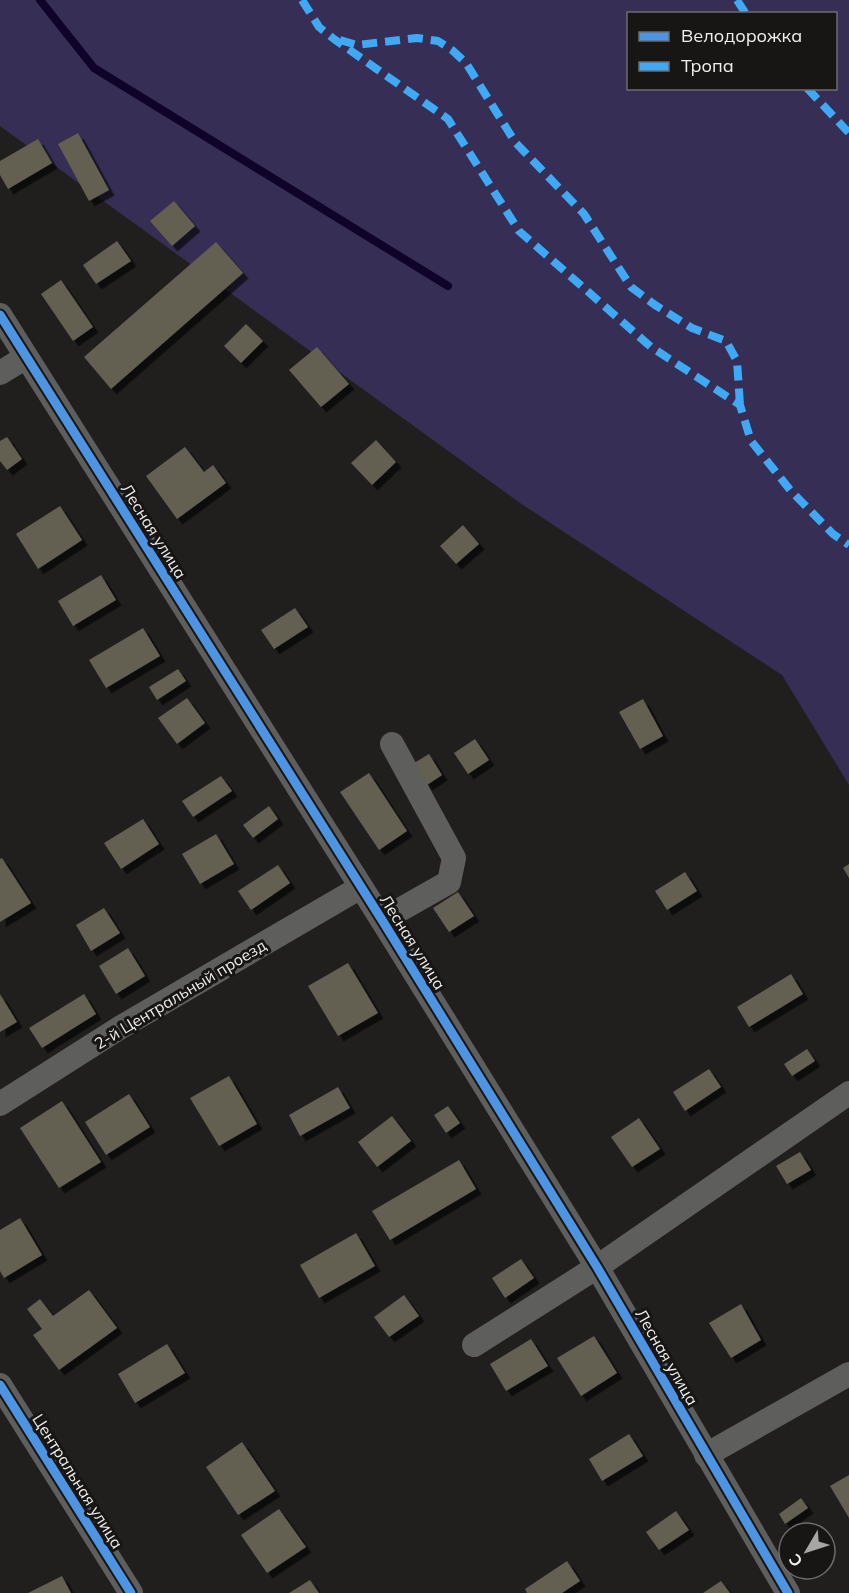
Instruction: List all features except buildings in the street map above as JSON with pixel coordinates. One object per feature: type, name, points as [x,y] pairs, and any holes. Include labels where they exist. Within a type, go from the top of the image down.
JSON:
[{"type":"street","name":"Лесная улица","points":[[0,315],[382,920],[597,1267],[789,1593]]},
{"type":"street","points":[[0,373],[26,357]]},
{"type":"street","points":[[382,920],[449,882],[454,858],[392,744]]},
{"type":"street","name":"2-й Центральный проезд","points":[[0,1104],[121,1027],[361,887]]},
{"type":"street","points":[[474,1345],[597,1267],[849,1093]]},
{"type":"street","points":[[706,1455],[849,1374]]},
{"type":"street","name":"Центральная улица","points":[[0,1385],[130,1593]]},
{"type":"shaded area","points":[[0,0],[849,0],[849,785],[782,675],[520,503],[0,126]]},
{"type":"waterway","points":[[40,0],[94,68],[448,286]]},
{"type":"marked path","points":[[302,0],[319,27],[448,119],[519,231],[651,347],[740,405],[751,441],[791,491],[833,534],[849,545]]},
{"type":"marked path","points":[[737,0],[745,12]]},
{"type":"marked path","points":[[340,40],[357,45],[417,38],[438,41],[452,50],[466,63],[515,142],[584,214],[631,287],[692,328],[726,341],[737,361],[740,405]]},
{"type":"marked path","points":[[809,90],[849,133]]},
{"type":"cycle path","points":[[0,315],[382,920],[597,1267],[788,1593]]},
{"type":"cycle path","points":[[0,1385],[131,1593]]}]
